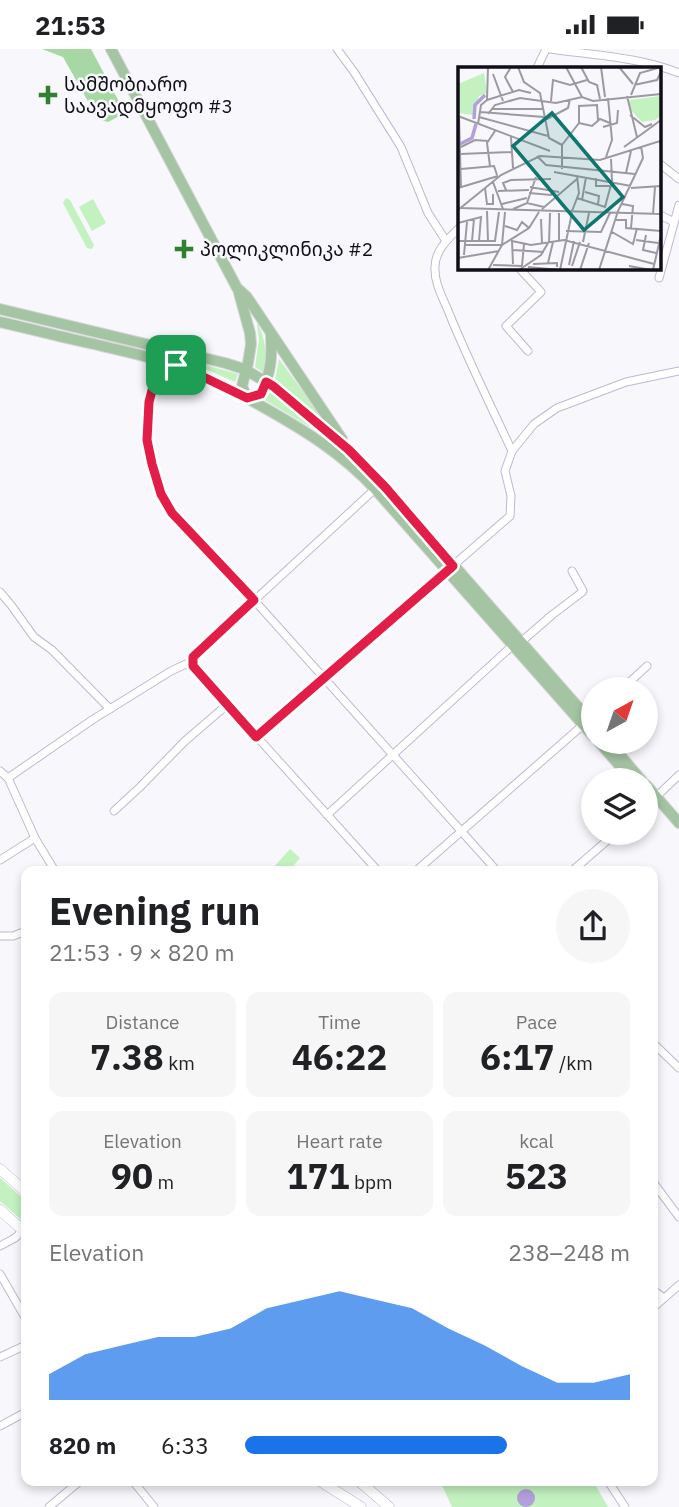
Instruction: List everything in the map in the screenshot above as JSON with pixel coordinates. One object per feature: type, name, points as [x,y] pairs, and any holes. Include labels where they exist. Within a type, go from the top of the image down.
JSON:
[{"type":"main road","points":[[111,49],[237,288],[250,333],[251,344],[242,386],[247,398]]},
{"type":"main road","points":[[237,288],[247,297],[349,450]]},
{"type":"main road","points":[[0,309],[183,352],[246,370],[289,398],[349,450],[386,488],[450,568]]},
{"type":"main road","points":[[0,322],[160,360],[191,371],[247,398],[336,452],[358,471],[450,568],[581,711]]},
{"type":"main road","points":[[247,398],[261,394],[269,376],[272,358],[271,334]]},
{"type":"main road","points":[[610,754],[622,768]]},
{"type":"main road","points":[[619,754],[631,768]]},
{"type":"main road","points":[[658,806],[679,823]]},
{"type":"main road","points":[[658,809],[679,832]]},
{"type":"main road","points":[[0,1169],[21,1188]]},
{"type":"main road","points":[[0,1210],[21,1228]]},
{"type":"main road","points":[[328,1486],[361,1507]]},
{"type":"main road","points":[[365,1486],[389,1507]]},
{"type":"street","points":[[337,49],[401,147],[428,213],[446,241]]},
{"type":"street","points":[[538,67],[548,49],[633,61],[679,73]]},
{"type":"street","points":[[662,166],[679,179]]},
{"type":"street","points":[[662,267],[679,205]]},
{"type":"street","points":[[662,216],[674,222]]},
{"type":"street","points":[[458,229],[438,253],[435,280],[512,451]]},
{"type":"street","points":[[520,269],[541,292],[506,326],[528,351]]},
{"type":"street","points":[[659,278],[661,269]]},
{"type":"street","points":[[160,360],[149,402],[147,440],[161,494],[172,513],[493,866]]},
{"type":"street","points":[[256,737],[510,516],[512,496],[505,471],[512,451],[534,424],[557,408],[626,382],[679,372]]},
{"type":"street","points":[[193,666],[193,657],[375,489]]},
{"type":"street","points":[[327,815],[517,643],[581,593],[582,586],[572,571]]},
{"type":"street","points":[[0,591],[34,637],[52,650],[110,709]]},
{"type":"street","points":[[8,778],[92,720],[186,664],[193,666],[373,866]]},
{"type":"street","points":[[635,677],[647,666]]},
{"type":"street","points":[[114,811],[185,741],[228,704]]},
{"type":"street","points":[[422,866],[581,729]]},
{"type":"street","points":[[0,771],[8,778],[35,838],[52,866]]},
{"type":"street","points":[[658,793],[679,775]]},
{"type":"street","points":[[0,860],[35,838]]},
{"type":"street","points":[[578,866],[602,845]]},
{"type":"street","points":[[0,936],[21,934]]},
{"type":"street","points":[[658,1048],[679,1068]]},
{"type":"street","points":[[658,1189],[679,1217]]},
{"type":"street","points":[[0,1246],[21,1234]]},
{"type":"street","points":[[0,1273],[21,1310]]},
{"type":"street","points":[[658,1303],[679,1285]]},
{"type":"street","points":[[658,1294],[664,1298]]},
{"type":"street","points":[[0,1357],[21,1347]]},
{"type":"street","points":[[0,1426],[21,1415]]},
{"type":"street","points":[[49,1507],[74,1486]]},
{"type":"street","points":[[137,1486],[154,1507]]},
{"type":"street","points":[[611,1486],[625,1507]]},
{"type":"green space","points":[[42,49],[91,49],[125,113],[108,122],[98,119],[63,57]]},
{"type":"green space","points":[[66,198],[70,200],[94,245],[92,249],[87,248],[63,203]]},
{"type":"green space","points":[[93,199],[106,223],[92,231],[79,207]]},
{"type":"green space","points":[[257,324],[265,348],[263,372],[255,367],[259,339]]},
{"type":"green space","points":[[180,358],[238,374],[235,382]]},
{"type":"green space","points":[[279,359],[324,420],[275,380]]},
{"type":"green space","points":[[270,392],[293,409],[320,433],[265,400]]},
{"type":"green space","points":[[290,849],[300,858],[293,866],[275,866]]},
{"type":"green space","points":[[0,1178],[21,1197],[21,1220],[0,1201]]},
{"type":"green space","points":[[442,1486],[596,1486],[608,1507],[452,1507]]},
{"type":"shaded area","points":[[526,1489],[532,1492],[535,1498],[532,1504],[526,1507],[520,1504],[517,1498],[520,1492]]},
{"type":"place","name":"სამშობიარო საავადმყოფო #3","points":[[48,95]]},
{"type":"place","name":"პოლიკლინიკა #2","points":[[184,249]]},
{"type":"route","points":[[160,360],[176,365],[247,398],[261,394],[266,382],[273,386],[349,450],[386,488],[453,566],[256,737],[193,666],[193,657],[254,600],[172,513],[161,494],[147,440],[149,402],[160,360]]}]
